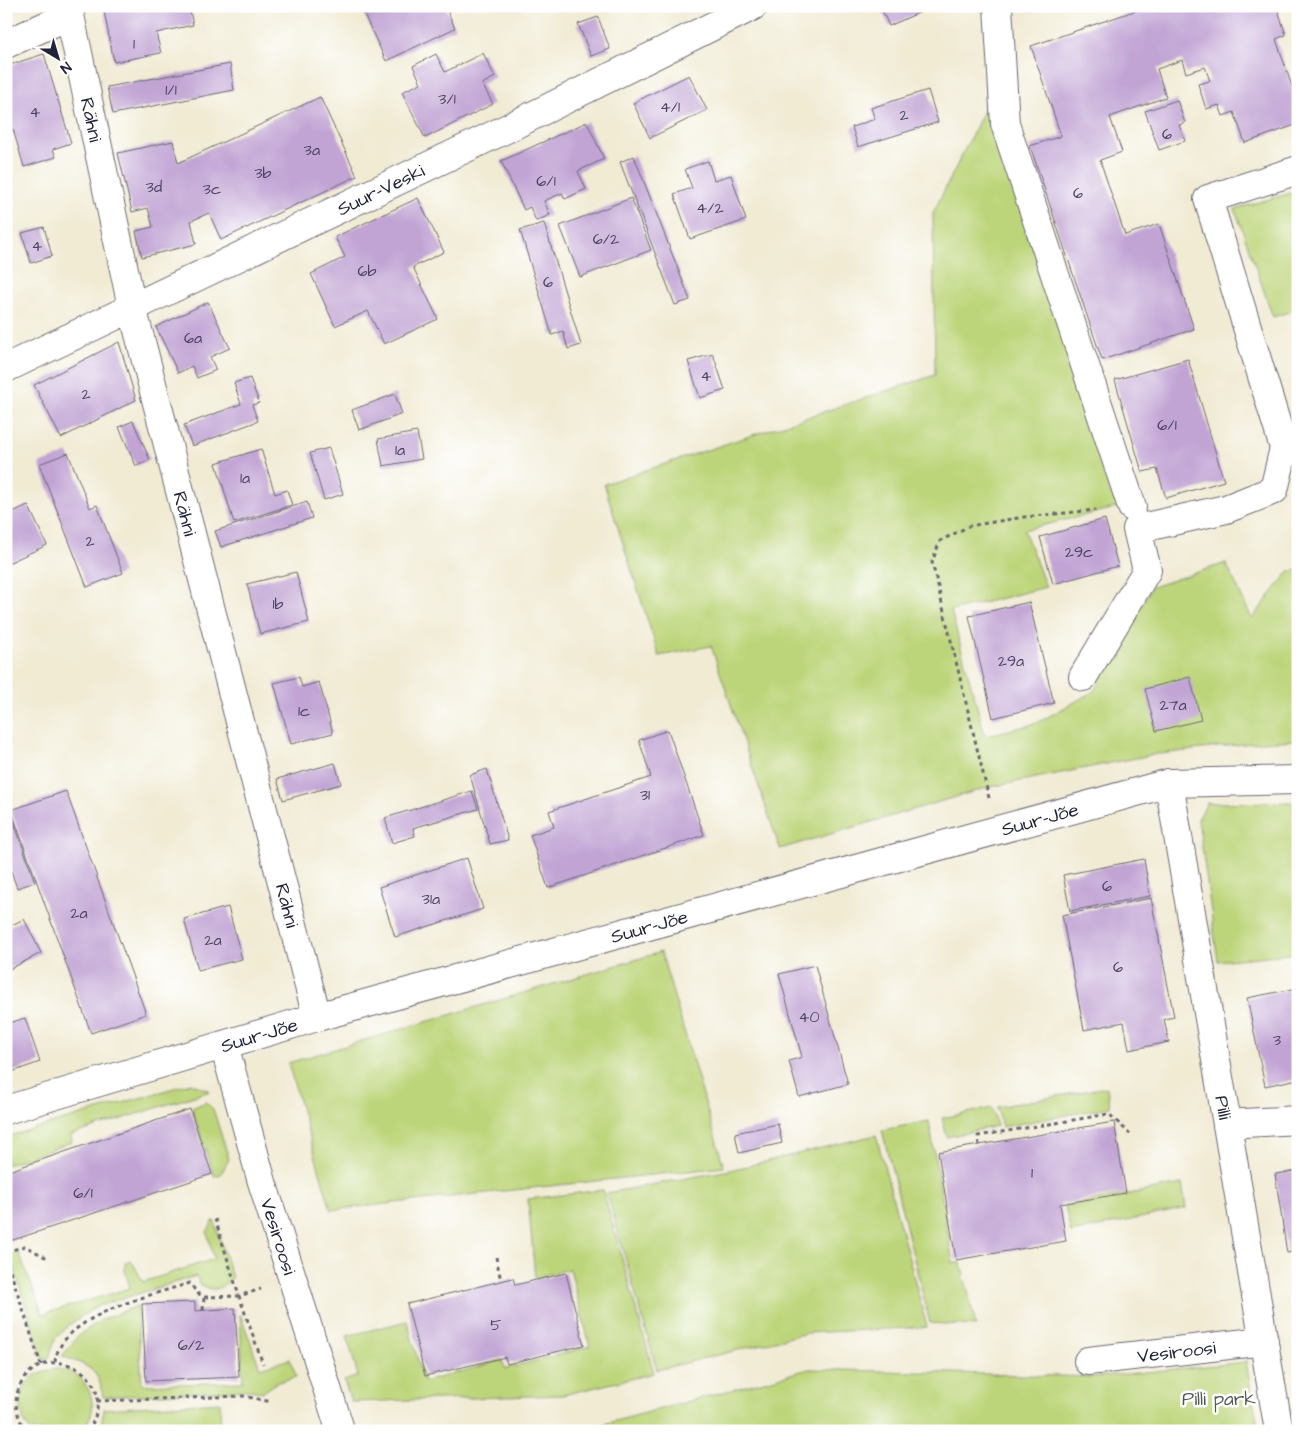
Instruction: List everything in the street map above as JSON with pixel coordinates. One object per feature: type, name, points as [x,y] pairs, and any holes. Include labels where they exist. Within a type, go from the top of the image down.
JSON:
[{"type":"street","name":"Suur-Veski","points":[[6,368],[506,129],[753,6]]},
{"type":"street","points":[[1003,8],[1005,124],[1132,507]]},
{"type":"street","name":"Rähni","points":[[69,11],[132,307],[317,1018]]},
{"type":"street","points":[[6,44],[69,11]]},
{"type":"street","points":[[1083,677],[1147,570],[1137,529],[1226,509],[1274,490],[1284,448],[1208,199],[1298,170]]},
{"type":"street","name":"Suur-Jõe","points":[[6,1110],[317,1018],[1169,782],[1298,780]]},
{"type":"street","name":"Pilli","points":[[1169,782],[1279,1431]]},
{"type":"street","name":"Vesiroosi","points":[[224,1045],[262,1182],[340,1426]]},
{"type":"street","points":[[1228,1124],[1298,1120]]},
{"type":"street","name":"Vesiroosi","points":[[1088,1361],[1264,1341]]},
{"type":"path","points":[[997,830],[932,562],[940,541],[969,526],[1024,517],[1132,507]]},
{"type":"path","points":[[979,1145],[978,1136],[1109,1114],[1130,1134]]},
{"type":"path","points":[[216,1219],[239,1296],[263,1364]]},
{"type":"path","points":[[6,1252],[25,1246],[47,1258]]},
{"type":"path","points":[[496,1257],[501,1281]]},
{"type":"path","points":[[6,1264],[9,1267],[41,1366]]},
{"type":"path","points":[[55,1362],[62,1343],[74,1331],[86,1321],[106,1311],[190,1283],[197,1293],[204,1297],[239,1296],[292,1279]]},
{"type":"path","points":[[203,1310],[204,1297]]},
{"type":"path","points":[[26,1431],[19,1420],[16,1408],[16,1395],[21,1382],[30,1372],[55,1362],[69,1364],[81,1370],[91,1380],[97,1394],[98,1408],[94,1421],[88,1431]]},
{"type":"path","points":[[98,1402],[243,1396],[272,1402]]},
{"type":"green space","points":[[988,103],[1119,507],[1024,530],[1046,587],[951,611],[985,736],[1037,723],[1094,691],[1152,587],[1226,563],[1252,619],[1289,571],[1298,570],[1298,740],[1261,742],[1151,755],[986,788],[780,849],[711,646],[659,656],[604,484],[935,375],[933,213]]},
{"type":"green space","points":[[1291,193],[1298,215],[1298,309],[1273,317],[1235,209]]},
{"type":"green space","points":[[1298,802],[1298,953],[1218,961],[1198,819],[1207,803]]},
{"type":"green space","points":[[661,952],[724,1167],[331,1210],[288,1063]]},
{"type":"green space","points":[[191,1083],[210,1091],[71,1135],[72,1142],[6,1165],[6,1137]]},
{"type":"green space","points":[[1107,1087],[1110,1107],[1002,1127],[997,1107]]},
{"type":"green space","points":[[206,1102],[213,1109],[229,1159],[221,1174],[214,1176],[192,1108]]},
{"type":"green space","points":[[992,1108],[997,1126],[947,1137],[942,1118]]},
{"type":"green space","points":[[929,1121],[953,1263],[961,1263],[976,1326],[930,1323],[882,1130]]},
{"type":"green space","points":[[876,1135],[927,1327],[807,1333],[657,1370],[607,1193],[730,1170]]},
{"type":"green space","points":[[1182,1184],[1186,1208],[1071,1233],[1065,1206]]},
{"type":"green space","points":[[603,1190],[654,1373],[563,1395],[351,1402],[344,1381],[358,1376],[347,1336],[407,1321],[424,1382],[502,1360],[505,1369],[590,1346],[570,1269],[535,1278],[528,1199]]},
{"type":"green space","points":[[214,1220],[232,1278],[224,1285],[218,1289],[205,1287],[200,1285],[196,1276],[95,1307],[69,1325],[55,1339],[49,1358],[43,1360],[13,1265],[6,1256],[19,1253],[43,1314],[130,1288],[125,1270],[125,1263],[129,1260],[134,1265],[143,1282],[214,1259],[207,1232]]},
{"type":"green space","points":[[137,1306],[142,1385],[243,1382],[240,1314],[260,1368],[290,1359],[296,1377],[278,1382],[263,1392],[248,1390],[103,1397],[95,1373],[85,1365],[62,1356],[79,1335],[101,1320]]},
{"type":"green space","name":"Pilli park","points":[[1246,1362],[1259,1431],[559,1431],[589,1428],[809,1369],[1095,1377]]},
{"type":"green space","points":[[57,1369],[69,1371],[79,1377],[87,1387],[92,1404],[91,1416],[82,1431],[31,1431],[26,1425],[21,1411],[24,1388],[37,1374]]},
{"type":"green space","points":[[220,1402],[221,1431],[100,1431],[104,1409]]},
{"type":"building","points":[[103,6],[189,6],[193,25],[156,33],[161,53],[114,62]]},
{"type":"building","points":[[360,6],[445,6],[455,28],[386,61]]},
{"type":"building","points":[[880,6],[934,6],[889,26]]},
{"type":"building","points":[[1149,6],[1263,6],[1265,11],[1277,7],[1286,35],[1276,39],[1298,104],[1298,124],[1245,143],[1234,112],[1223,116],[1219,105],[1206,109],[1198,84],[1210,81],[1205,67],[1186,73],[1182,60],[1157,69],[1166,97],[1110,117],[1122,152],[1100,160],[1125,235],[1159,224],[1194,329],[1102,360],[1030,146],[1061,136],[1031,46]]},
{"type":"building","points":[[598,17],[610,49],[591,56],[578,24]]},
{"type":"building","points":[[483,53],[495,77],[482,84],[493,104],[425,138],[402,92],[421,83],[413,66],[436,54],[445,72]]},
{"type":"building","points":[[44,54],[71,143],[53,149],[56,157],[24,167],[13,129],[6,131],[6,112],[10,111],[6,99],[6,66]]},
{"type":"building","points":[[230,64],[234,90],[113,114],[107,87]]},
{"type":"building","points":[[689,75],[707,110],[650,138],[633,103]]},
{"type":"building","points":[[928,90],[938,122],[858,147],[852,127],[875,119],[871,108]]},
{"type":"building","points":[[320,97],[357,176],[221,240],[209,213],[191,221],[196,244],[142,257],[136,231],[153,227],[148,208],[132,212],[118,153],[173,141],[178,163]]},
{"type":"building","points":[[1177,100],[1185,123],[1179,125],[1185,141],[1159,150],[1145,111]]},
{"type":"building","points":[[587,122],[604,159],[578,171],[586,189],[565,199],[562,193],[544,201],[550,215],[536,221],[530,207],[524,210],[501,161]]},
{"type":"building","points":[[634,156],[690,300],[675,305],[620,162]]},
{"type":"building","points":[[708,161],[714,180],[731,175],[746,220],[690,239],[674,194],[692,188],[685,169]]},
{"type":"building","points":[[418,198],[444,252],[413,267],[438,319],[384,344],[368,311],[335,326],[311,274],[345,257],[335,237]]},
{"type":"building","points":[[631,198],[651,250],[580,277],[560,226]]},
{"type":"building","points":[[544,223],[581,345],[568,349],[563,331],[552,335],[520,230]]},
{"type":"building","points":[[44,227],[52,256],[31,263],[22,233]]},
{"type":"building","points":[[208,302],[230,348],[210,357],[216,370],[197,378],[192,366],[178,373],[156,327]]},
{"type":"building","points":[[119,342],[136,400],[61,438],[34,385]]},
{"type":"building","points":[[713,354],[725,390],[700,398],[688,361]]},
{"type":"building","points":[[1188,359],[1224,481],[1166,498],[1157,469],[1142,472],[1115,380]]},
{"type":"building","points":[[250,378],[259,403],[252,405],[258,421],[192,446],[184,425],[241,404],[234,383]]},
{"type":"building","points":[[395,394],[402,414],[359,430],[352,410]]},
{"type":"building","points":[[133,421],[150,460],[136,466],[119,427]]},
{"type":"building","points":[[417,432],[422,459],[383,466],[378,439]]},
{"type":"building","points":[[329,448],[343,494],[324,500],[310,453]]},
{"type":"building","points":[[261,449],[275,494],[287,490],[292,505],[234,523],[216,463]]},
{"type":"building","points":[[68,453],[90,508],[97,505],[123,573],[87,587],[39,464]]},
{"type":"building","points":[[307,502],[312,518],[221,547],[215,531]]},
{"type":"building","points":[[28,505],[47,545],[6,564],[6,515]]},
{"type":"building","points":[[1105,519],[1118,566],[1053,584],[1040,537]]},
{"type":"building","points":[[296,572],[309,622],[260,634],[247,584]]},
{"type":"building","points":[[1029,602],[1054,703],[993,718],[969,616]]},
{"type":"building","points":[[299,677],[302,687],[319,682],[333,733],[291,744],[274,683]]},
{"type":"building","points":[[1190,677],[1201,720],[1156,731],[1145,689]]},
{"type":"building","points":[[668,730],[704,835],[548,888],[530,835],[554,827],[549,811],[651,777],[639,740]]},
{"type":"building","points":[[335,763],[341,784],[283,800],[277,779]]},
{"type":"building","points":[[487,769],[508,840],[490,844],[470,775]]},
{"type":"building","points":[[66,791],[146,1014],[91,1033],[11,810]]},
{"type":"building","points":[[472,791],[478,809],[413,828],[415,836],[392,843],[385,818]]},
{"type":"building","points":[[10,811],[35,882],[17,888],[6,857],[6,813]]},
{"type":"building","points":[[467,858],[483,909],[395,937],[379,887]]},
{"type":"building","points":[[1144,859],[1150,896],[1070,911],[1063,875]]},
{"type":"building","points":[[1151,898],[1174,1017],[1164,1019],[1169,1042],[1129,1050],[1124,1022],[1084,1030],[1062,915]]},
{"type":"building","points":[[228,907],[242,959],[198,970],[184,919]]},
{"type":"building","points":[[6,918],[10,926],[24,919],[41,953],[6,971]]},
{"type":"building","points":[[815,965],[848,1084],[799,1097],[789,1061],[802,1057],[779,974]]},
{"type":"building","points":[[1298,988],[1298,1079],[1265,1086],[1247,998]]},
{"type":"building","points":[[25,1018],[40,1062],[6,1074],[6,1024]]},
{"type":"building","points":[[190,1109],[212,1174],[7,1242],[6,1172]]},
{"type":"building","points":[[1114,1122],[1126,1193],[1060,1204],[1066,1241],[956,1260],[938,1152]]},
{"type":"building","points":[[778,1124],[782,1143],[739,1153],[735,1133]]},
{"type":"building","points":[[1295,1162],[1298,1162],[1298,1251],[1287,1253],[1275,1174],[1296,1171]]},
{"type":"building","points":[[566,1273],[584,1345],[507,1364],[505,1357],[425,1376],[407,1304],[513,1278],[515,1285]]},
{"type":"building","points":[[195,1302],[195,1311],[235,1308],[239,1377],[146,1381],[142,1304]]}]
